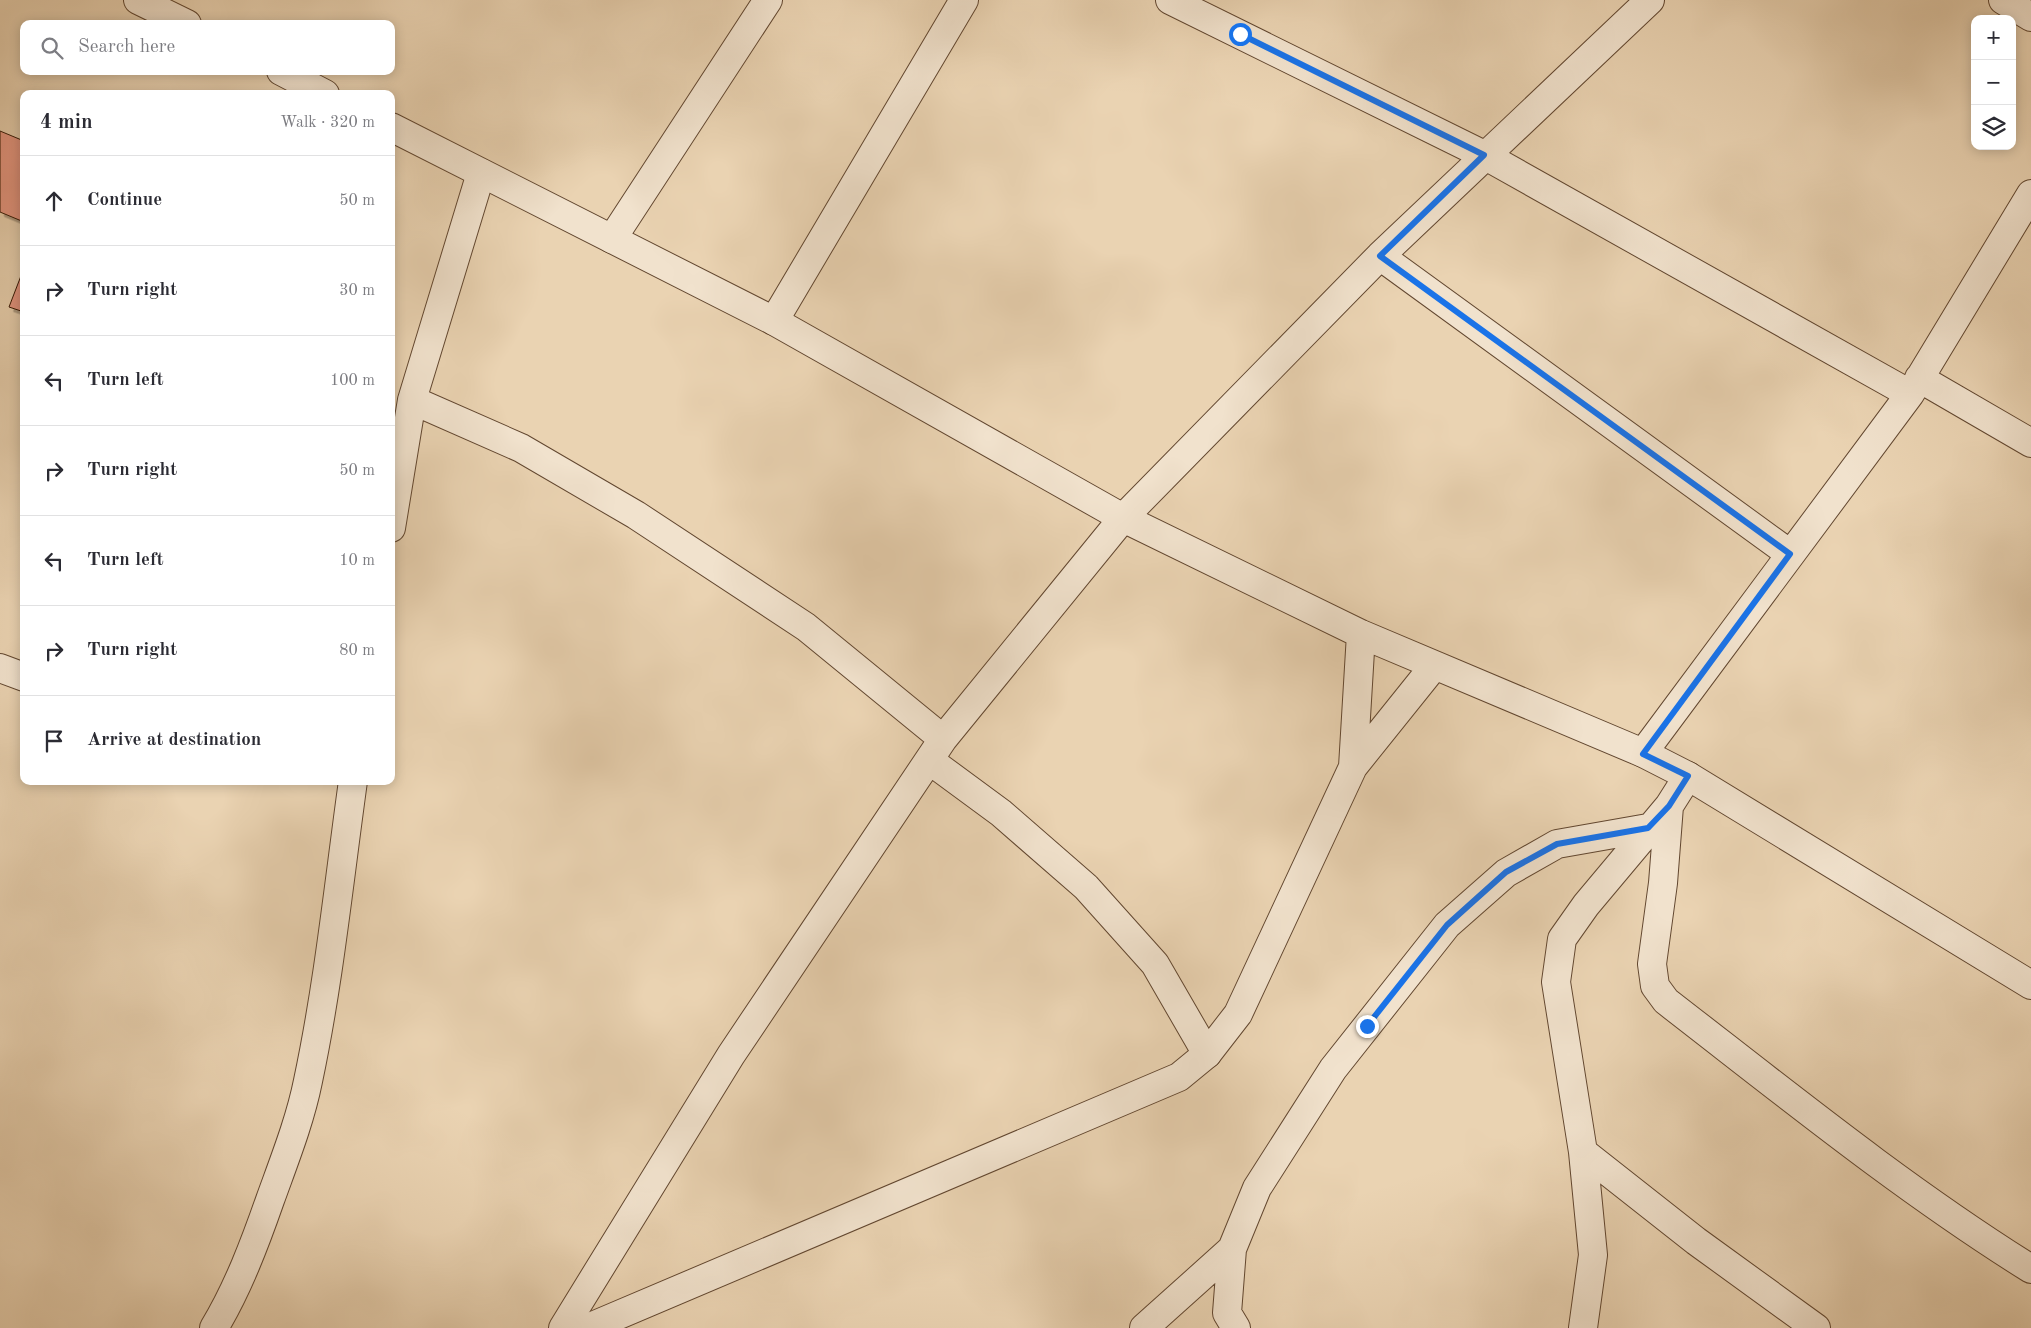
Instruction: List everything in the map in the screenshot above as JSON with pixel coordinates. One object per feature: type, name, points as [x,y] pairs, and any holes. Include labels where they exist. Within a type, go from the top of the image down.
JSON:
[{"type":"street","points":[[612,239],[768,0]]},
{"type":"street","points":[[774,321],[964,0]]},
{"type":"street","points":[[1170,0],[1484,155],[1914,386],[2031,443]]},
{"type":"street","points":[[563,1328],[731,1056],[936,750],[1123,518],[1380,256],[1484,155],[1650,0]]},
{"type":"street","points":[[2003,0],[2031,17]]},
{"type":"street","points":[[149,2],[180,20]]},
{"type":"street","points":[[289,75],[317,90]]},
{"type":"street","points":[[395,129],[774,321],[1123,518],[1361,634],[1643,754],[1688,776],[2031,985]]},
{"type":"street","points":[[395,504],[412,400],[481,173]]},
{"type":"street","points":[[1643,754],[1914,386],[2031,194]]},
{"type":"street","points":[[1380,256],[1790,554]]},
{"type":"street","points":[[412,400],[521,448],[636,515],[806,627],[1001,813],[1086,887],[1155,964],[1207,1054]]},
{"type":"street","points":[[1353,766],[1361,634]]},
{"type":"street","points":[[588,1328],[1179,1076],[1207,1054],[1238,1014],[1353,766],[1434,666]]},
{"type":"street","points":[[0,668],[20,676]]},
{"type":"street","points":[[1583,1328],[1594,1255],[1583,1152],[1556,982],[1562,939],[1586,905],[1648,828],[1669,806],[1688,776]]},
{"type":"street","points":[[214,1328],[226,1308],[260,1228],[308,1083],[319,1021],[353,785]]},
{"type":"street","points":[[1669,806],[1663,883],[1652,964],[1655,986],[1666,1001],[1843,1137],[1984,1239],[2031,1269]]},
{"type":"street","points":[[1236,1328],[1227,1313],[1232,1249],[1257,1188],[1333,1069],[1447,925],[1506,872],[1557,844],[1648,828]]},
{"type":"street","points":[[1583,1152],[1696,1241],[1816,1328]]},
{"type":"street","points":[[1144,1328],[1232,1249]]},
{"type":"building","points":[[0,131],[20,139],[20,220],[0,212]]},
{"type":"building","points":[[20,278],[20,311],[9,307]]},
{"type":"route","points":[[1240,34],[1484,155],[1380,256],[1790,554],[1643,754],[1688,776],[1669,806],[1648,828],[1557,844],[1506,872],[1447,925],[1367,1026]]}]
